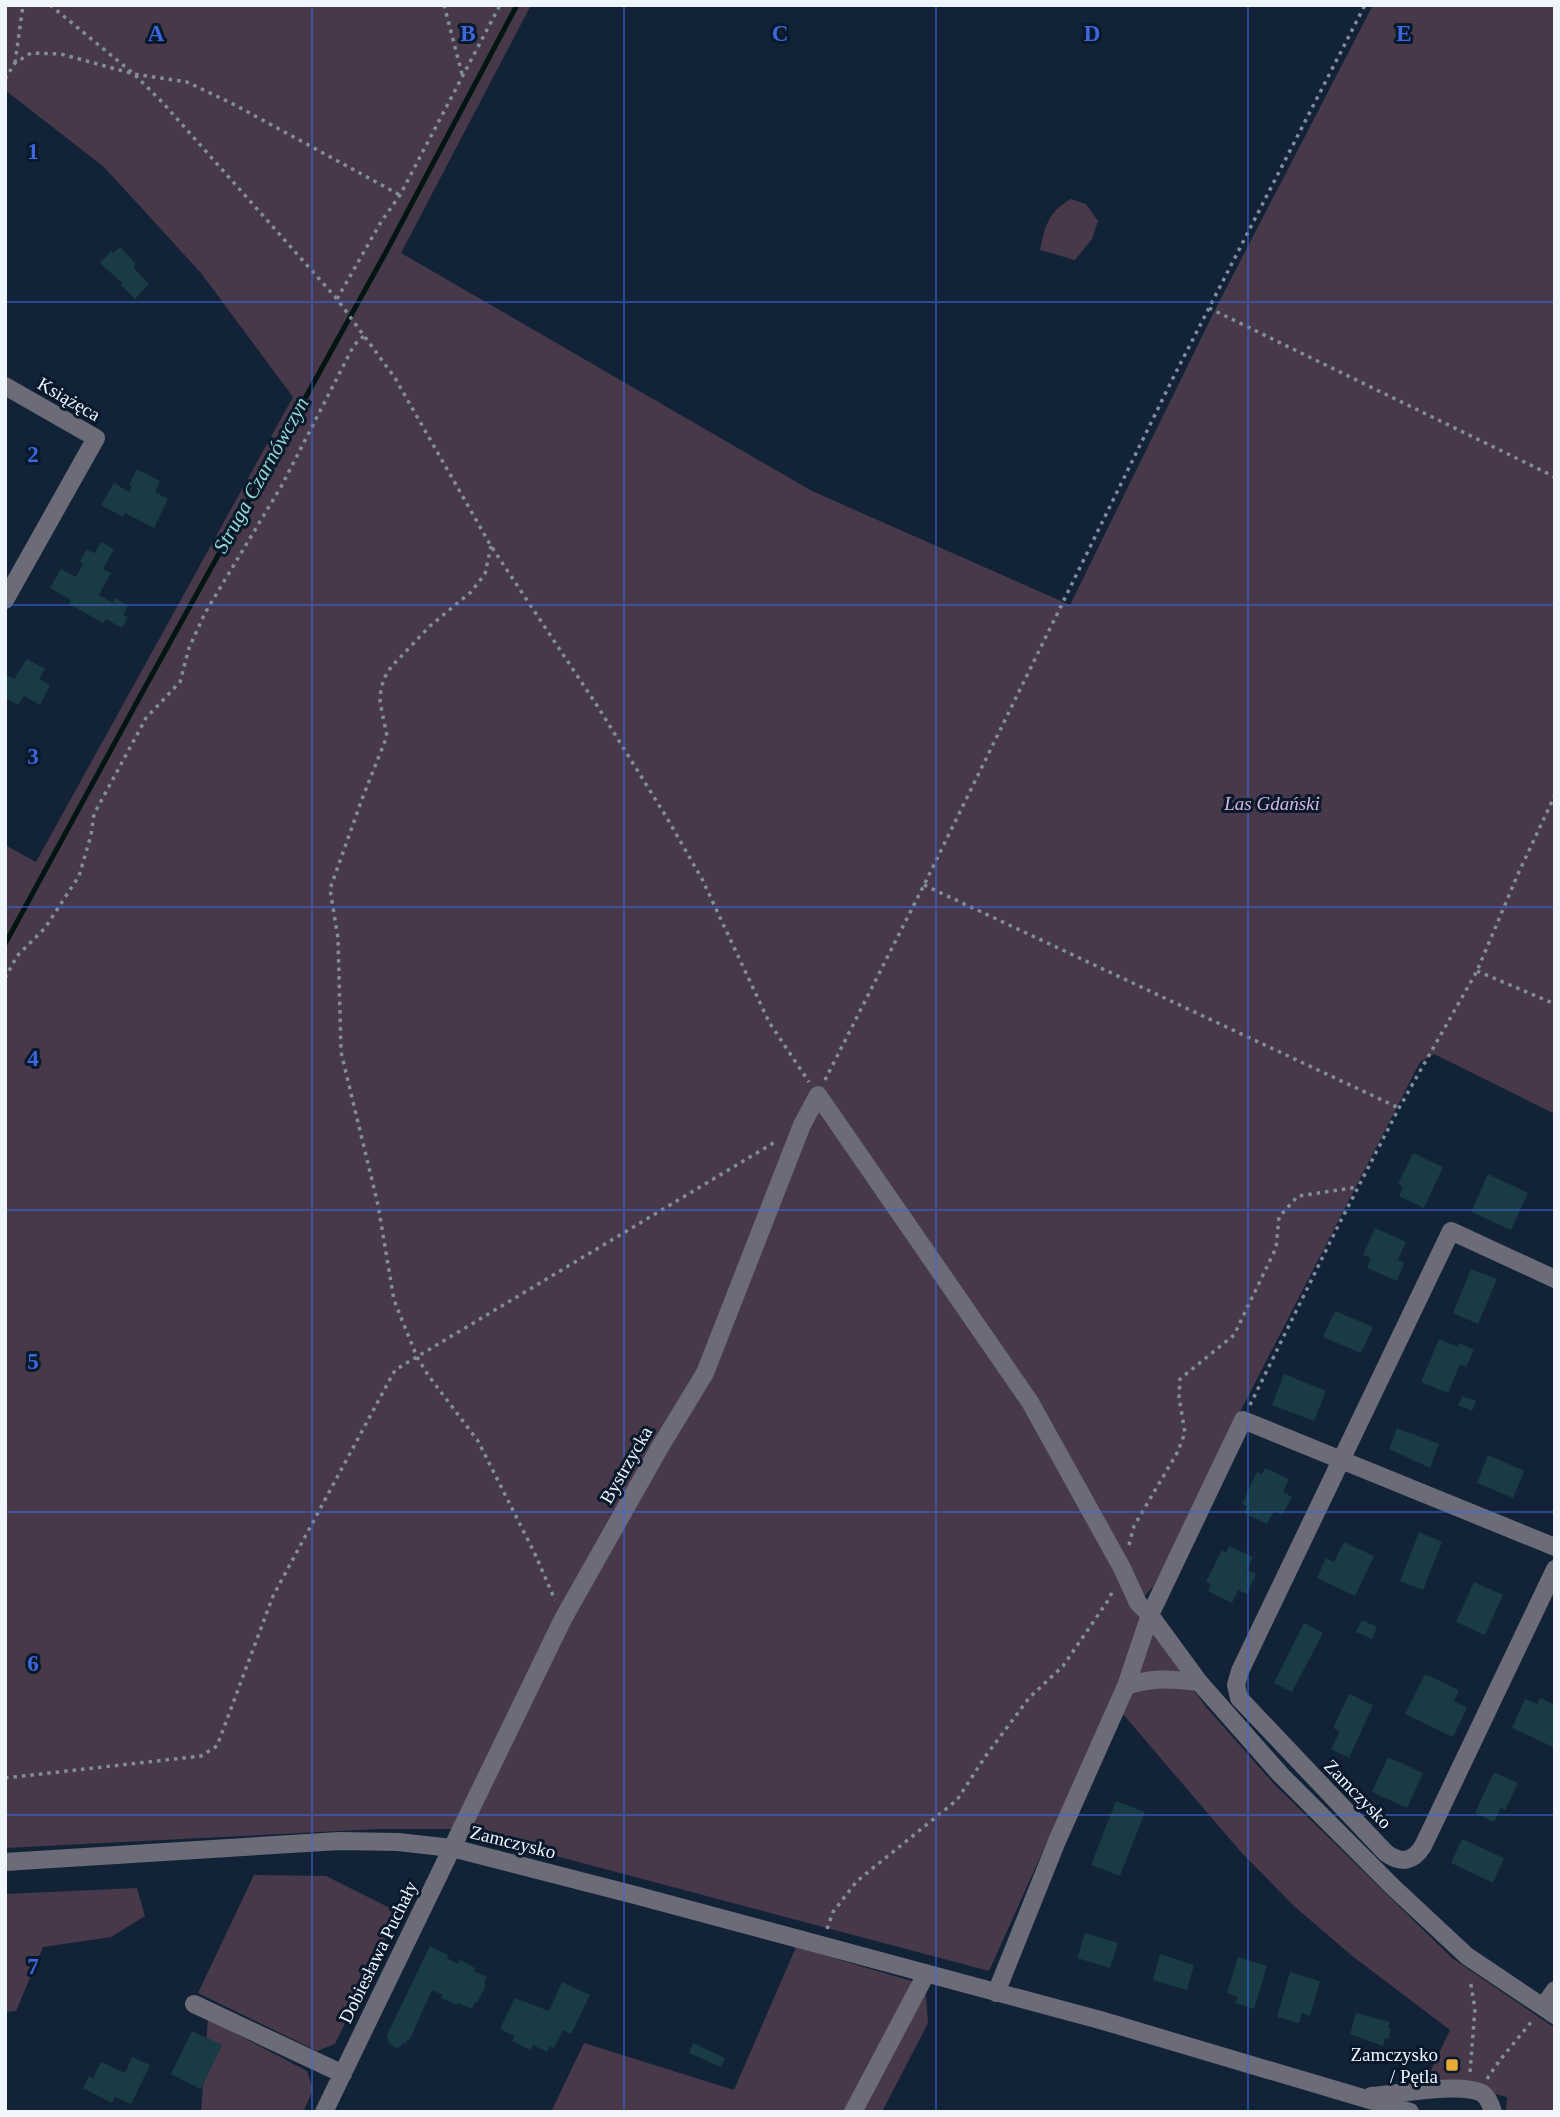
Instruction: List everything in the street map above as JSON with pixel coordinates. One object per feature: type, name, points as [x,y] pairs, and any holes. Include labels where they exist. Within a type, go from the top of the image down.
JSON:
[{"type":"street","name":"Książęca","points":[[5,386],[96,438],[5,600]]},
{"type":"street","name":"Bystrzycka","points":[[452,1848],[563,1619],[705,1373],[802,1125],[818,1095]]},
{"type":"street","points":[[818,1095],[1030,1402],[1122,1568],[1138,1603],[1150,1615],[1199,1682],[1281,1775],[1466,1956],[1549,2011],[1555,1990]]},
{"type":"street","name":"Zamczysko","points":[[1555,1279],[1451,1231],[1240,1671],[1236,1690],[1242,1703],[1390,1857],[1410,1860],[1423,1846],[1555,1569]]},
{"type":"street","points":[[996,1993],[1057,1841],[1126,1686],[1150,1615],[1243,1420],[1555,1546]]},
{"type":"street","points":[[1126,1686],[1165,1678],[1199,1682]]},
{"type":"street","name":"Zamczysko","points":[[5,1862],[339,1841],[398,1842],[452,1848],[1138,2031],[1410,2112]]},
{"type":"street","name":"Dobiesława Puchały","points":[[324,2112],[452,1848]]},
{"type":"street","points":[[853,2112],[926,1974]]},
{"type":"street","points":[[194,2004],[343,2074]]},
{"type":"street","points":[[1361,2097],[1473,2090],[1484,2094],[1493,2112]]},
{"type":"path","points":[[5,79],[15,63],[23,5]]},
{"type":"path","points":[[50,5],[134,74],[163,103],[337,299],[395,378],[491,546],[598,707],[667,818],[702,879],[769,1022],[818,1095],[1209,308],[1365,5]]},
{"type":"path","points":[[444,5],[462,76]]},
{"type":"path","points":[[337,299],[381,222],[400,195],[500,5]]},
{"type":"path","points":[[15,63],[32,53],[61,54],[134,74],[187,82],[235,105],[400,195]]},
{"type":"path","points":[[1209,308],[1555,477]]},
{"type":"path","points":[[5,978],[17,956],[45,928],[79,876],[94,814],[145,718],[180,682],[189,648],[205,613],[282,485],[354,345],[364,335]]},
{"type":"path","points":[[491,546],[485,574],[471,592],[430,626],[391,667],[385,677],[380,702],[387,736],[330,889],[338,938],[341,1052],[378,1205],[394,1300],[417,1357],[478,1441],[535,1554],[563,1619]]},
{"type":"path","points":[[1243,1420],[1399,1108],[1477,971],[1555,795]]},
{"type":"path","points":[[924,885],[1399,1108]]},
{"type":"path","points":[[1477,971],[1555,1004]]},
{"type":"path","points":[[5,1778],[201,1756],[217,1745],[273,1597],[395,1370],[802,1125]]},
{"type":"path","points":[[1466,1956],[1475,2009],[1473,2090]]},
{"type":"path","points":[[1473,2090],[1549,2011]]},
{"type":"green space","name":"Las Gdański","points":[[5,5],[531,5],[401,253],[812,491],[1070,605],[1218,304],[1373,5],[1555,5],[1555,1114],[1434,1054],[1420,1062],[1153,1587],[1134,1607],[1206,1707],[1275,1785],[1452,1958],[1552,2026],[1555,2021],[1555,2112],[1506,2112],[1507,2097],[1448,2082],[1426,2081],[1450,2030],[1351,1955],[1294,1906],[1240,1851],[1111,1700],[989,1971],[454,1829],[379,1829],[5,1848],[5,845],[36,862],[293,397],[201,273],[104,167],[5,90]]},
{"type":"green space","points":[[1071,199],[1086,204],[1098,221],[1092,239],[1075,260],[1040,250],[1052,215]]},
{"type":"green space","points":[[254,1875],[326,1876],[398,1912],[335,2044],[317,2051],[198,1993]]},
{"type":"green space","points":[[137,1888],[145,1916],[111,1937],[43,1947],[16,2011],[5,2012],[5,1894]]},
{"type":"green space","points":[[796,1947],[925,1985],[928,2023],[882,2112],[551,2112],[584,2043],[734,2090]]},
{"type":"green space","points":[[208,2019],[307,2071],[313,2090],[303,2112],[201,2112]]},
{"type":"building","points":[[120,247],[136,264],[133,267],[149,284],[135,299],[100,263],[111,251],[113,253]]},
{"type":"building","points":[[137,469],[160,481],[155,492],[168,499],[154,528],[125,513],[123,517],[101,505],[114,483],[129,492],[132,486],[129,485]]},
{"type":"building","points":[[101,542],[114,549],[103,569],[111,573],[99,595],[113,603],[115,598],[128,605],[123,615],[128,617],[122,628],[106,619],[103,623],[69,604],[71,600],[50,588],[61,569],[76,577],[86,550],[95,553]]},
{"type":"building","points":[[27,659],[45,669],[39,679],[50,685],[40,705],[24,696],[18,705],[5,698],[5,674],[14,679]]},
{"type":"building","points":[[1413,1153],[1443,1167],[1424,1208],[1399,1196],[1403,1187],[1398,1184]]},
{"type":"building","points":[[1488,1174],[1528,1193],[1511,1230],[1471,1212]]},
{"type":"building","points":[[1375,1228],[1406,1242],[1398,1260],[1404,1263],[1397,1281],[1367,1268],[1371,1258],[1363,1255]]},
{"type":"building","points":[[1471,1269],[1497,1279],[1478,1324],[1453,1313]]},
{"type":"building","points":[[1335,1311],[1373,1327],[1361,1353],[1323,1337]]},
{"type":"building","points":[[1439,1339],[1458,1347],[1459,1343],[1474,1350],[1466,1367],[1460,1364],[1448,1393],[1421,1382]]},
{"type":"building","points":[[1284,1374],[1326,1391],[1314,1421],[1272,1405]]},
{"type":"building","points":[[1462,1396],[1476,1401],[1472,1411],[1458,1405]]},
{"type":"building","points":[[1397,1428],[1439,1444],[1430,1468],[1389,1449]]},
{"type":"building","points":[[1488,1455],[1524,1471],[1513,1498],[1477,1483]]},
{"type":"building","points":[[1265,1468],[1289,1479],[1283,1492],[1292,1497],[1282,1515],[1274,1511],[1267,1524],[1244,1513],[1247,1506],[1242,1504],[1257,1472],[1262,1474]]},
{"type":"building","points":[[1419,1532],[1442,1542],[1423,1590],[1400,1581]]},
{"type":"building","points":[[1344,1542],[1374,1556],[1355,1596],[1317,1578],[1326,1558],[1334,1562]]},
{"type":"building","points":[[1229,1546],[1253,1557],[1247,1570],[1256,1574],[1247,1594],[1238,1590],[1232,1603],[1208,1591],[1211,1584],[1206,1582],[1222,1550],[1226,1553]]},
{"type":"building","points":[[1474,1582],[1503,1595],[1485,1635],[1456,1622]]},
{"type":"building","points":[[1362,1620],[1377,1627],[1372,1639],[1356,1632]]},
{"type":"building","points":[[1304,1623],[1323,1633],[1292,1692],[1274,1683]]},
{"type":"building","points":[[1425,1674],[1459,1690],[1454,1701],[1467,1708],[1453,1737],[1405,1714]]},
{"type":"building","points":[[1349,1694],[1373,1705],[1349,1758],[1331,1749],[1340,1731],[1333,1728]]},
{"type":"building","points":[[1540,1698],[1555,1705],[1555,1748],[1512,1728],[1525,1699],[1537,1704]]},
{"type":"building","points":[[1388,1757],[1423,1773],[1407,1808],[1372,1792]]},
{"type":"building","points":[[1494,1772],[1518,1783],[1505,1810],[1501,1808],[1494,1822],[1475,1813]]},
{"type":"building","points":[[1116,1801],[1145,1812],[1120,1876],[1091,1865]]},
{"type":"building","points":[[1462,1839],[1504,1858],[1493,1883],[1451,1863]]},
{"type":"building","points":[[1085,1933],[1118,1943],[1110,1968],[1077,1958]]},
{"type":"building","points":[[430,1946],[448,1955],[447,1958],[458,1964],[460,1960],[475,1968],[474,1971],[487,1977],[484,1984],[486,1985],[472,2009],[441,1998],[443,1995],[432,1990],[409,2041],[398,2048],[394,2047],[389,2043],[387,2035]]},
{"type":"building","points":[[1160,1954],[1194,1965],[1187,1990],[1153,1980]]},
{"type":"building","points":[[1238,1957],[1267,1966],[1254,2009],[1235,2003],[1238,1997],[1227,1993]]},
{"type":"building","points":[[1290,1972],[1320,1981],[1310,2016],[1302,2013],[1299,2023],[1277,2017]]},
{"type":"building","points":[[562,1982],[590,1995],[571,2034],[563,2030],[554,2048],[550,2046],[547,2052],[533,2045],[530,2050],[512,2041],[514,2036],[500,2029],[515,1998],[549,2011]]},
{"type":"building","points":[[1356,2013],[1390,2022],[1388,2028],[1391,2029],[1383,2046],[1350,2034]]},
{"type":"building","points":[[192,2031],[222,2045],[201,2089],[171,2074]]},
{"type":"building","points":[[693,2043],[725,2058],[721,2067],[689,2053]]},
{"type":"building","points":[[132,2057],[150,2065],[131,2104],[115,2097],[112,2103],[83,2088],[89,2076],[93,2078],[101,2062],[125,2073]]},
{"type":"waterway","name":"Struga Czarnówczyn","points":[[5,944],[386,252],[517,5]]},
{"type":"place","name":"Zamczysko / Pętla","points":[[1452,2065]]}]
